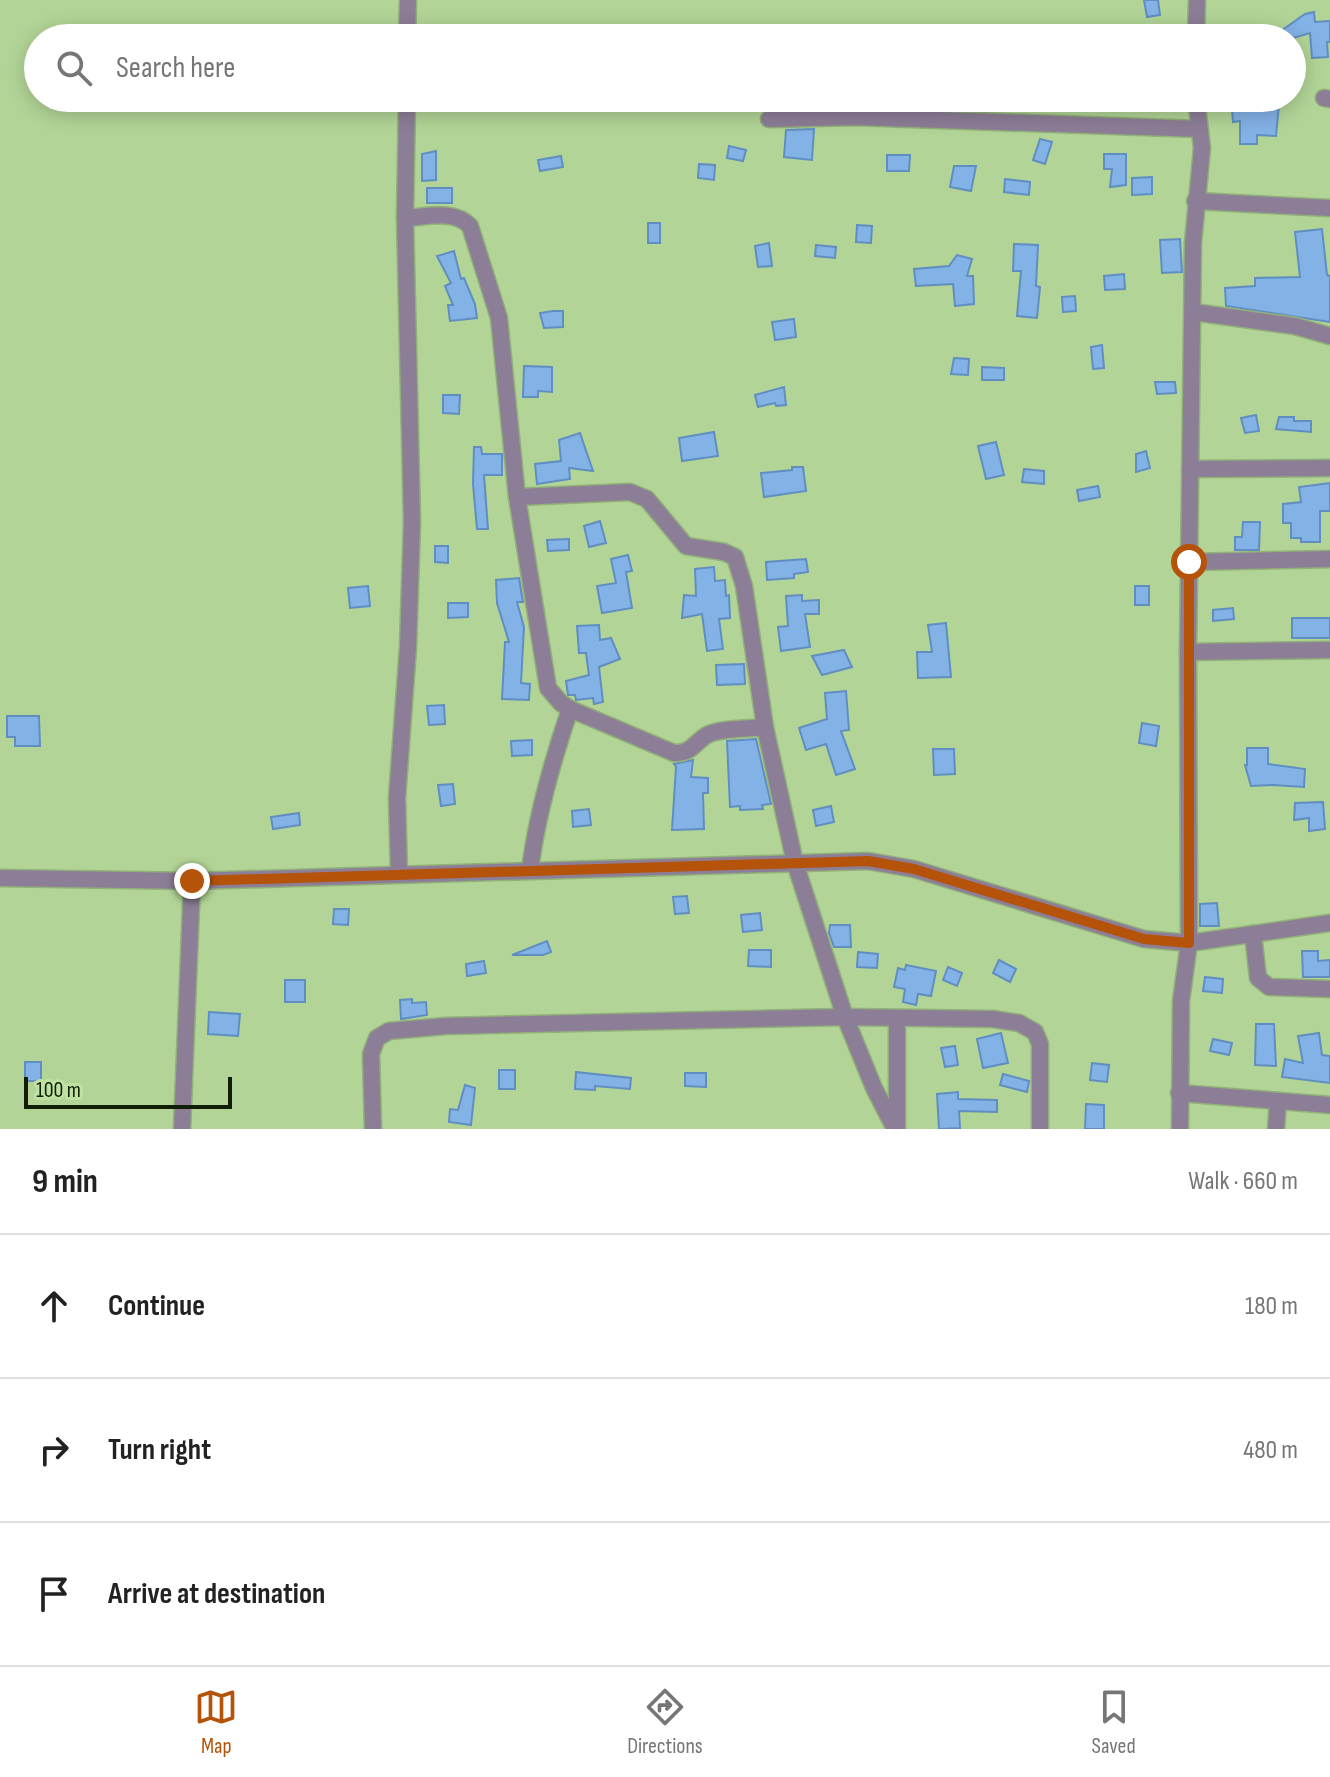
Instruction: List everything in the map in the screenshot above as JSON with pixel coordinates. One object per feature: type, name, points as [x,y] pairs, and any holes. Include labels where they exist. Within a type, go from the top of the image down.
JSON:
[{"type":"street","points":[[407,24],[408,0]]},
{"type":"street","points":[[1196,24],[1197,0]]},
{"type":"street","points":[[399,874],[397,798],[408,647],[412,522],[405,218],[407,112]]},
{"type":"street","points":[[1180,1129],[1181,1001],[1189,943],[1190,469],[1195,201],[1202,148],[1197,112]]},
{"type":"street","points":[[769,119],[856,117],[1199,129]]},
{"type":"street","points":[[1195,201],[1330,208]]},
{"type":"street","points":[[405,218],[454,215],[464,219],[470,226],[499,318],[517,497],[548,688],[553,696],[570,709],[674,753],[692,749],[707,735],[765,727]]},
{"type":"street","points":[[1193,312],[1295,326],[1330,336]]},
{"type":"street","points":[[1190,469],[1330,468]]},
{"type":"street","points":[[517,497],[630,492],[647,499],[686,546],[724,552],[735,557],[744,586],[765,727],[795,863],[845,1017],[874,1088],[896,1129]]},
{"type":"street","points":[[1189,562],[1330,559]]},
{"type":"street","points":[[1188,652],[1330,650]]},
{"type":"street","points":[[530,870],[547,777],[570,709]]},
{"type":"street","points":[[0,878],[192,881],[868,861],[914,869],[1144,939],[1189,943],[1330,923]]},
{"type":"street","points":[[182,1129],[192,881]]},
{"type":"street","points":[[1253,934],[1258,978],[1262,984],[1269,987],[1330,989]]},
{"type":"street","points":[[373,1129],[371,1054],[377,1038],[389,1031],[446,1026],[845,1017],[993,1019],[1019,1023],[1035,1032],[1040,1044],[1040,1129]]},
{"type":"street","points":[[896,1129],[897,1019]]},
{"type":"street","points":[[1179,1093],[1330,1105]]},
{"type":"street","points":[[1276,1129],[1278,1101]]},
{"type":"building","points":[[1144,0],[1158,0],[1160,15],[1147,17]]},
{"type":"building","points":[[1314,12],[1315,22],[1330,21],[1328,57],[1312,58],[1306,24],[1291,24]]},
{"type":"building","points":[[1232,112],[1278,112],[1276,136],[1257,135],[1257,144],[1240,144],[1240,121],[1233,122]]},
{"type":"building","points":[[814,129],[812,160],[784,157],[786,130]]},
{"type":"building","points":[[1040,139],[1052,142],[1045,164],[1033,160]]},
{"type":"building","points":[[729,146],[746,150],[743,161],[727,158]]},
{"type":"building","points":[[436,151],[436,180],[422,181],[422,154]]},
{"type":"building","points":[[1104,154],[1126,154],[1126,185],[1110,187],[1112,169],[1104,169]]},
{"type":"building","points":[[887,155],[910,155],[909,171],[887,171]]},
{"type":"building","points":[[561,156],[563,167],[540,171],[538,160]]},
{"type":"building","points":[[699,164],[715,165],[714,180],[698,178]]},
{"type":"building","points":[[954,166],[976,166],[971,191],[950,187]]},
{"type":"building","points":[[1152,177],[1152,194],[1132,195],[1132,178]]},
{"type":"building","points":[[1005,179],[1030,182],[1029,195],[1004,192]]},
{"type":"building","points":[[427,188],[452,188],[452,203],[427,203]]},
{"type":"building","points":[[648,223],[660,223],[660,243],[648,243]]},
{"type":"building","points":[[857,225],[872,226],[871,243],[856,242]]},
{"type":"building","points":[[1322,229],[1327,275],[1330,276],[1330,322],[1226,306],[1225,288],[1255,286],[1255,278],[1300,277],[1295,232]]},
{"type":"building","points":[[1180,239],[1182,272],[1162,273],[1160,240]]},
{"type":"building","points":[[769,243],[772,266],[758,267],[755,246]]},
{"type":"building","points":[[1014,244],[1038,245],[1036,286],[1040,287],[1037,318],[1017,316],[1021,271],[1013,271]]},
{"type":"building","points":[[816,245],[836,247],[835,258],[815,256]]},
{"type":"building","points":[[454,251],[461,279],[464,278],[475,304],[477,318],[450,321],[448,305],[453,305],[445,286],[451,283],[437,256]]},
{"type":"building","points":[[957,255],[972,259],[967,276],[973,276],[974,304],[955,306],[953,284],[916,286],[914,269],[949,266]]},
{"type":"building","points":[[1124,274],[1125,289],[1105,290],[1104,276]]},
{"type":"building","points":[[1075,296],[1076,311],[1063,312],[1062,297]]},
{"type":"building","points":[[563,311],[563,327],[544,328],[540,313]]},
{"type":"building","points":[[794,319],[796,337],[775,340],[772,322]]},
{"type":"building","points":[[1102,345],[1104,368],[1093,369],[1091,347]]},
{"type":"building","points":[[954,358],[969,359],[968,375],[951,374]]},
{"type":"building","points":[[524,366],[552,367],[552,392],[538,391],[538,397],[523,397]]},
{"type":"building","points":[[982,367],[1004,368],[1004,380],[982,380]]},
{"type":"building","points":[[1155,382],[1175,382],[1176,393],[1157,394]]},
{"type":"building","points":[[784,387],[786,405],[776,406],[775,403],[758,407],[755,395]]},
{"type":"building","points":[[443,395],[460,395],[459,414],[443,413]]},
{"type":"building","points":[[1256,415],[1259,431],[1245,433],[1241,418]]},
{"type":"building","points":[[1279,417],[1311,421],[1311,432],[1276,429]]},
{"type":"building","points":[[714,432],[718,456],[682,461],[679,438]]},
{"type":"building","points":[[580,433],[593,471],[569,468],[570,479],[537,484],[535,464],[561,461],[559,440]]},
{"type":"building","points":[[996,442],[1004,475],[986,479],[978,446]]},
{"type":"building","points":[[474,447],[481,447],[482,454],[502,454],[502,475],[484,475],[488,529],[477,529]]},
{"type":"building","points":[[1146,451],[1150,468],[1136,472],[1136,454]]},
{"type":"building","points":[[792,467],[803,467],[806,491],[764,497],[761,473],[792,470]]},
{"type":"building","points":[[1024,469],[1044,471],[1044,484],[1022,482]]},
{"type":"building","points":[[1330,483],[1330,511],[1320,511],[1320,542],[1301,542],[1301,538],[1291,538],[1291,523],[1283,523],[1283,504],[1301,502],[1299,487]]},
{"type":"building","points":[[1098,486],[1100,497],[1079,501],[1077,490]]},
{"type":"building","points":[[600,521],[606,543],[589,547],[584,526]]},
{"type":"building","points":[[1243,522],[1260,522],[1259,550],[1235,550],[1235,537],[1242,537]]},
{"type":"building","points":[[569,539],[569,550],[548,551],[547,540]]},
{"type":"building","points":[[435,546],[448,546],[448,563],[435,562]]},
{"type":"building","points":[[628,555],[632,571],[626,572],[632,608],[602,613],[597,586],[616,583],[611,559]]},
{"type":"building","points":[[806,559],[808,572],[794,574],[794,578],[767,580],[766,562]]},
{"type":"building","points":[[714,567],[715,581],[725,580],[730,618],[719,619],[723,649],[707,651],[702,614],[682,618],[684,595],[696,596],[695,569]]},
{"type":"building","points":[[519,578],[523,602],[517,602],[524,627],[521,683],[530,684],[529,700],[502,699],[505,642],[509,642],[497,603],[496,580]]},
{"type":"building","points":[[368,586],[370,606],[350,608],[348,588]]},
{"type":"building","points":[[1135,586],[1149,586],[1149,605],[1135,605]]},
{"type":"building","points":[[802,595],[802,601],[819,600],[819,614],[805,614],[810,647],[781,651],[778,627],[788,626],[786,596]]},
{"type":"building","points":[[448,603],[468,603],[468,617],[448,618]]},
{"type":"building","points":[[1233,608],[1234,619],[1213,621],[1213,610]]},
{"type":"building","points":[[1292,618],[1330,618],[1330,638],[1292,638]]},
{"type":"building","points":[[946,623],[951,677],[918,678],[917,652],[932,652],[928,625]]},
{"type":"building","points":[[599,625],[600,640],[611,638],[620,659],[599,667],[603,702],[594,704],[593,698],[576,700],[575,695],[568,695],[566,681],[589,675],[586,653],[579,653],[577,626]]},
{"type":"building","points":[[844,650],[852,667],[822,675],[812,656]]},
{"type":"building","points":[[744,664],[745,684],[717,685],[716,665]]},
{"type":"building","points":[[846,691],[849,730],[841,731],[855,769],[836,775],[826,744],[806,750],[799,728],[827,719],[825,693]]},
{"type":"building","points":[[444,705],[445,724],[429,725],[427,706]]},
{"type":"building","points":[[7,716],[39,716],[40,746],[15,746],[15,737],[7,737]]},
{"type":"building","points":[[1142,723],[1159,726],[1156,746],[1139,743]]},
{"type":"building","points":[[756,739],[771,804],[762,805],[763,809],[730,807],[727,741]]},
{"type":"building","points":[[532,740],[532,755],[512,756],[511,741]]},
{"type":"building","points":[[1247,748],[1268,748],[1268,764],[1305,769],[1304,787],[1251,786],[1245,765]]},
{"type":"building","points":[[933,749],[954,749],[955,774],[934,775]]},
{"type":"building","points":[[693,760],[691,777],[708,778],[708,793],[703,793],[704,829],[672,830],[674,764]]},
{"type":"building","points":[[453,784],[455,804],[441,806],[438,785]]},
{"type":"building","points":[[1323,802],[1325,829],[1309,831],[1309,818],[1294,820],[1295,803]]},
{"type":"building","points":[[831,806],[834,822],[816,826],[813,810]]},
{"type":"building","points":[[589,809],[591,825],[573,827],[572,811]]},
{"type":"building","points":[[299,813],[300,825],[273,829],[271,817]]},
{"type":"building","points":[[687,896],[689,913],[675,914],[673,897]]},
{"type":"building","points":[[1217,903],[1219,926],[1200,926],[1200,904]]},
{"type":"building","points":[[334,909],[349,909],[348,925],[333,924]]},
{"type":"building","points":[[760,913],[762,930],[743,932],[741,915]]},
{"type":"building","points":[[830,925],[850,925],[851,947],[834,947],[829,933]]},
{"type":"building","points":[[547,941],[551,952],[512,955]]},
{"type":"building","points":[[749,950],[771,950],[771,967],[748,966]]},
{"type":"building","points":[[1302,951],[1318,951],[1318,961],[1330,960],[1330,977],[1303,977]]},
{"type":"building","points":[[858,952],[878,954],[877,968],[857,967]]},
{"type":"building","points":[[999,960],[1016,969],[1010,982],[993,973]]},
{"type":"building","points":[[484,961],[486,973],[467,976],[466,964]]},
{"type":"building","points":[[906,965],[936,971],[931,996],[918,994],[916,1005],[903,1002],[905,989],[894,987],[898,968],[905,970]]},
{"type":"building","points":[[948,967],[962,973],[957,986],[943,980]]},
{"type":"building","points":[[1205,977],[1223,979],[1222,993],[1203,991]]},
{"type":"building","points":[[285,980],[305,980],[305,1002],[285,1002]]},
{"type":"building","points":[[412,999],[412,1003],[426,1002],[427,1015],[401,1019],[400,1000]]},
{"type":"building","points":[[209,1012],[240,1014],[238,1036],[208,1034]]},
{"type":"building","points":[[1256,1024],[1274,1024],[1276,1066],[1255,1065]]},
{"type":"building","points":[[1001,1033],[1008,1063],[983,1068],[977,1039]]},
{"type":"building","points":[[1319,1033],[1322,1055],[1330,1056],[1330,1083],[1282,1077],[1285,1059],[1303,1063],[1298,1036]]},
{"type":"building","points":[[1213,1039],[1232,1043],[1229,1055],[1210,1051]]},
{"type":"building","points":[[955,1046],[958,1065],[945,1067],[941,1048]]},
{"type":"building","points":[[25,1062],[41,1062],[41,1081],[25,1081]]},
{"type":"building","points":[[1092,1063],[1109,1065],[1107,1082],[1090,1080]]},
{"type":"building","points":[[499,1070],[515,1070],[515,1089],[499,1089]]},
{"type":"building","points":[[576,1072],[631,1078],[630,1089],[595,1086],[595,1090],[575,1089]]},
{"type":"building","points":[[685,1073],[706,1073],[706,1087],[685,1086]]},
{"type":"building","points":[[1003,1074],[1029,1081],[1027,1092],[1000,1085]]},
{"type":"building","points":[[465,1085],[475,1088],[471,1125],[449,1122],[450,1109],[458,1110]]},
{"type":"building","points":[[958,1092],[958,1099],[997,1100],[997,1112],[959,1111],[960,1128],[939,1129],[937,1094]]},
{"type":"building","points":[[1086,1104],[1104,1105],[1104,1129],[1085,1129]]},
{"type":"route","points":[[192,881],[868,861],[914,869],[1144,939],[1189,943],[1189,562]]}]
